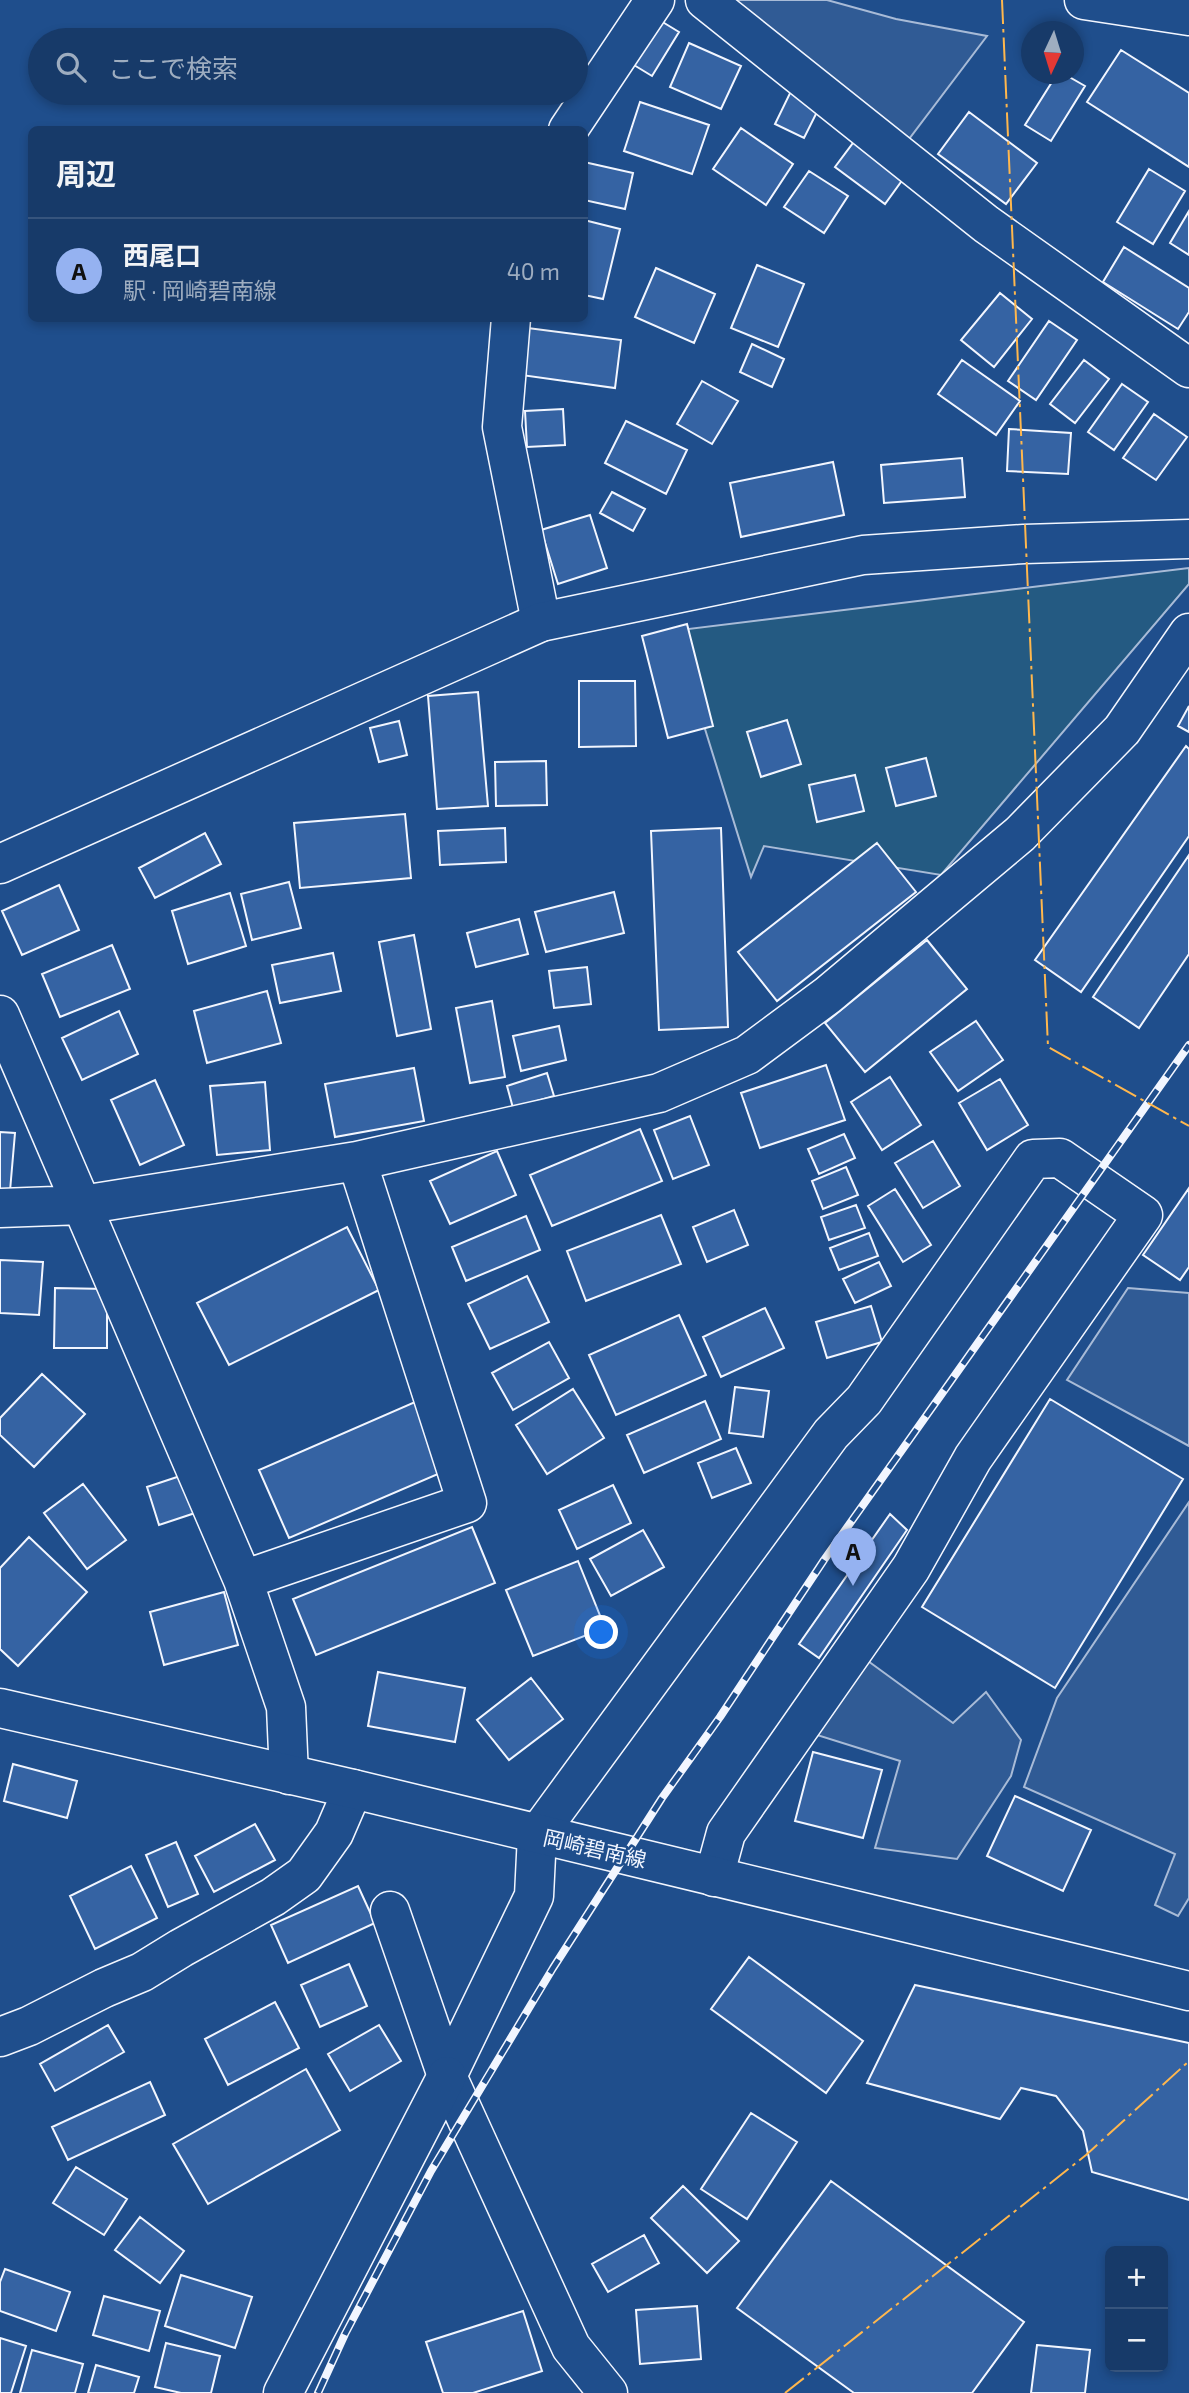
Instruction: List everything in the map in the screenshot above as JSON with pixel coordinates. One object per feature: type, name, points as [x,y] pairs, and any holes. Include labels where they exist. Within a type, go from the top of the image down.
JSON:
[{"type":"street","points":[[588,100],[654,0]]},
{"type":"street","points":[[705,0],[986,224],[1189,368]]},
{"type":"street","points":[[1084,0],[1189,16]]},
{"type":"street","points":[[571,126],[585,105]]},
{"type":"street","points":[[511,322],[502,427],[541,622]]},
{"type":"street","points":[[0,864],[541,622],[863,555],[1024,544],[1189,539]]},
{"type":"street","points":[[0,1208],[82,1205],[357,1161],[659,1093],[747,1055],[828,995],[1020,834],[1122,730],[1189,633]]},
{"type":"street","points":[[0,1015],[243,1580],[286,1707],[289,1775]]},
{"type":"street","points":[[283,2393],[447,2076],[534,1896],[537,1835],[831,1434],[864,1400],[1033,1159],[1060,1158],[1143,1215],[973,1458],[911,1568],[726,1833],[715,1877]]},
{"type":"street","points":[[243,1580],[467,1503],[357,1161]]},
{"type":"street","name":"岡崎碧南線","points":[[0,1708],[353,1789],[1189,1991]]},
{"type":"street","points":[[0,2037],[29,2026],[104,1987],[142,1972],[273,1897],[304,1874],[312,1864],[334,1833],[353,1789]]},
{"type":"street","points":[[390,1911],[447,2076],[571,2347],[608,2393]]},
{"type":"shaded area","points":[[729,0],[827,0],[896,19],[987,36],[909,139]]},
{"type":"shaded area","points":[[1189,568],[1189,584],[941,875],[764,846],[751,877],[705,729],[688,629]]},
{"type":"shaded area","points":[[1128,1288],[1189,1293],[1189,1446],[1067,1380]]},
{"type":"shaded area","points":[[1189,1502],[1189,1898],[1178,1916],[1155,1905],[1175,1854],[1024,1787],[1057,1698]]},
{"type":"shaded area","points":[[868,1661],[953,1723],[986,1692],[1021,1740],[1011,1776],[957,1859],[875,1848],[900,1761],[817,1735]]},
{"type":"building","points":[[656,18],[679,32],[652,76],[629,62]]},
{"type":"building","points":[[689,43],[741,66],[721,109],[670,87]]},
{"type":"building","points":[[1121,50],[1189,93],[1189,167],[1087,102]]},
{"type":"building","points":[[1051,84],[1085,86],[1051,141],[1025,125]]},
{"type":"building","points":[[793,87],[822,102],[804,138],[775,124]]},
{"type":"building","points":[[640,102],[709,125],[692,174],[624,151]]},
{"type":"building","points":[[969,112],[1037,163],[1006,204],[938,154]]},
{"type":"building","points":[[741,128],[793,164],[766,205],[713,169]]},
{"type":"building","points":[[856,139],[906,175],[885,204],[835,167]]},
{"type":"building","points":[[588,163],[633,173],[625,209],[588,201]]},
{"type":"building","points":[[1149,169],[1185,191],[1153,244],[1117,222]]},
{"type":"building","points":[[809,171],[848,196],[824,233],[784,207]]},
{"type":"building","points":[[1189,211],[1189,255],[1170,243]]},
{"type":"building","points":[[588,221],[620,229],[603,299],[588,296]]},
{"type":"building","points":[[1124,247],[1189,288],[1189,312],[1178,329],[1103,282]]},
{"type":"building","points":[[757,265],[804,284],[778,347],[731,328]]},
{"type":"building","points":[[656,268],[715,294],[694,343],[635,317]]},
{"type":"building","points":[[1000,293],[1032,319],[994,367],[961,340]]},
{"type":"building","points":[[1049,321],[1077,340],[1036,400],[1008,381]]},
{"type":"building","points":[[520,327],[621,340],[615,388],[514,374]]},
{"type":"building","points":[[752,344],[784,359],[772,387],[740,372]]},
{"type":"building","points":[[962,360],[1020,401],[996,435],[938,394]]},
{"type":"building","points":[[1084,360],[1109,379],[1075,423],[1050,404]]},
{"type":"building","points":[[702,381],[738,401],[712,444],[677,424]]},
{"type":"building","points":[[1122,384],[1148,402],[1114,450],[1088,432]]},
{"type":"building","points":[[563,409],[565,445],[527,447],[525,411]]},
{"type":"building","points":[[1154,414],[1187,437],[1156,480],[1123,458]]},
{"type":"building","points":[[626,421],[687,450],[666,494],[605,463]]},
{"type":"building","points":[[1009,429],[1071,433],[1068,474],[1007,471]]},
{"type":"building","points":[[962,458],[965,497],[884,503],[881,465]]},
{"type":"building","points":[[833,462],[844,515],[741,537],[730,483]]},
{"type":"building","points":[[612,492],[645,509],[633,531],[600,513]]},
{"type":"building","points":[[590,515],[607,568],[558,584],[541,530]]},
{"type":"building","points":[[687,624],[713,726],[668,738],[642,636]]},
{"type":"building","points":[[579,681],[635,681],[636,746],[579,747]]},
{"type":"building","points":[[478,692],[488,806],[437,809],[428,696]]},
{"type":"building","points":[[1189,706],[1189,732],[1178,726]]},
{"type":"building","points":[[787,720],[801,764],[761,777],[747,732]]},
{"type":"building","points":[[399,721],[407,755],[379,762],[370,728]]},
{"type":"building","points":[[1186,746],[1189,749],[1189,836],[1081,992],[1035,960]]},
{"type":"building","points":[[926,758],[936,796],[896,806],[886,768]]},
{"type":"building","points":[[546,761],[547,805],[496,806],[495,762]]},
{"type":"building","points":[[855,775],[864,811],[817,822],[809,785]]},
{"type":"building","points":[[405,814],[411,878],[300,888],[294,823]]},
{"type":"building","points":[[505,828],[506,862],[440,865],[438,831]]},
{"type":"building","points":[[721,828],[728,1027],[659,1030],[651,831]]},
{"type":"building","points":[[205,833],[221,864],[155,898],[139,868]]},
{"type":"building","points":[[877,843],[916,892],[777,1001],[738,952]]},
{"type":"building","points":[[1189,855],[1189,954],[1139,1028],[1093,997]]},
{"type":"building","points":[[289,882],[301,928],[252,940],[241,894]]},
{"type":"building","points":[[59,885],[79,930],[22,955],[2,911]]},
{"type":"building","points":[[614,892],[624,933],[546,952],[535,912]]},
{"type":"building","points":[[230,893],[246,946],[188,964],[172,911]]},
{"type":"building","points":[[519,919],[528,954],[476,967],[467,933]]},
{"type":"building","points":[[414,935],[431,1029],[397,1036],[379,942]]},
{"type":"building","points":[[927,940],[967,989],[865,1072],[825,1023]]},
{"type":"building","points":[[112,945],[130,989],[60,1017],[42,974]]},
{"type":"building","points":[[333,953],[341,991],[280,1003],[272,965]]},
{"type":"building","points":[[587,967],[591,1004],[554,1008],[549,971]]},
{"type":"building","points":[[267,991],[281,1043],[207,1063],[194,1011]]},
{"type":"building","points":[[492,1001],[505,1077],[470,1083],[456,1008]]},
{"type":"building","points":[[119,1011],[138,1054],[82,1080],[62,1038]]},
{"type":"building","points":[[976,1021],[1003,1060],[958,1091],[930,1052]]},
{"type":"building","points":[[559,1026],[566,1060],[521,1071],[513,1036]]},
{"type":"building","points":[[826,1065],[845,1120],[760,1148],[741,1093]]},
{"type":"building","points":[[414,1068],[424,1121],[335,1137],[325,1084]]},
{"type":"building","points":[[547,1073],[554,1096],[513,1108],[507,1086]]},
{"type":"building","points":[[890,1077],[921,1125],[882,1150],[851,1102]]},
{"type":"building","points":[[1000,1079],[1028,1125],[987,1150],[959,1103]]},
{"type":"building","points":[[155,1080],[184,1145],[140,1165],[111,1100]]},
{"type":"building","points":[[265,1082],[270,1150],[217,1155],[210,1086]]},
{"type":"building","points":[[690,1116],[709,1165],[673,1179],[654,1130]]},
{"type":"building","points":[[640,1129],[662,1181],[552,1226],[530,1175]]},
{"type":"building","points":[[0,1132],[15,1133],[10,1191],[0,1190]]},
{"type":"building","points":[[844,1134],[855,1158],[819,1174],[808,1149]]},
{"type":"building","points":[[933,1141],[960,1186],[923,1208],[895,1163]]},
{"type":"building","points":[[497,1151],[516,1195],[450,1224],[430,1181]]},
{"type":"building","points":[[846,1167],[858,1195],[823,1209],[812,1181]]},
{"type":"building","points":[[1189,1188],[1189,1267],[1180,1280],[1143,1255]]},
{"type":"building","points":[[895,1189],[931,1245],[903,1262],[868,1206]]},
{"type":"building","points":[[856,1205],[865,1228],[829,1240],[821,1217]]},
{"type":"building","points":[[734,1210],[748,1245],[707,1262],[693,1227]]},
{"type":"building","points":[[661,1215],[681,1264],[586,1301],[567,1251]]},
{"type":"building","points":[[526,1216],[540,1250],[466,1281],[452,1247]]},
{"type":"building","points":[[347,1227],[379,1290],[229,1365],[197,1303]]},
{"type":"building","points":[[869,1233],[878,1256],[839,1270],[830,1248]]},
{"type":"building","points":[[0,1260],[43,1262],[39,1315],[0,1313]]},
{"type":"building","points":[[879,1262],[891,1286],[855,1303],[843,1279]]},
{"type":"building","points":[[527,1276],[549,1322],[490,1349],[468,1304]]},
{"type":"building","points":[[55,1288],[107,1289],[107,1348],[54,1348]]},
{"type":"building","points":[[871,1306],[882,1342],[827,1358],[816,1322]]},
{"type":"building","points":[[765,1308],[784,1348],[721,1377],[703,1337]]},
{"type":"building","points":[[679,1315],[706,1375],[616,1415],[589,1355]]},
{"type":"building","points":[[549,1342],[569,1378],[513,1410],[492,1373]]},
{"type":"building","points":[[42,1374],[85,1414],[34,1467],[0,1435],[0,1418]]},
{"type":"building","points":[[735,1387],[769,1391],[763,1437],[729,1433]]},
{"type":"building","points":[[573,1389],[604,1438],[547,1474],[516,1425]]},
{"type":"building","points":[[1050,1399],[1183,1479],[1055,1688],[922,1607]]},
{"type":"building","points":[[705,1401],[721,1439],[644,1473],[627,1435]]},
{"type":"building","points":[[415,1402],[445,1471],[289,1538],[259,1470]]},
{"type":"building","points":[[736,1448],[751,1483],[712,1498],[698,1463]]},
{"type":"building","points":[[183,1475],[195,1513],[159,1525],[147,1487]]},
{"type":"building","points":[[83,1484],[126,1540],[87,1569],[44,1513]]},
{"type":"building","points":[[613,1485],[631,1523],[577,1549],[559,1510]]},
{"type":"building","points":[[890,1514],[907,1530],[819,1658],[799,1644]]},
{"type":"building","points":[[472,1527],[495,1583],[316,1655],[293,1599]]},
{"type":"building","points":[[643,1530],[664,1567],[611,1596],[590,1559]]},
{"type":"building","points":[[29,1537],[87,1592],[18,1666],[0,1649],[0,1568]]},
{"type":"building","points":[[578,1561],[605,1628],[533,1656],[506,1590]]},
{"type":"building","points":[[224,1592],[238,1645],[164,1665],[150,1612]]},
{"type":"building","points":[[378,1672],[465,1688],[455,1742],[368,1726]]},
{"type":"building","points":[[531,1678],[563,1719],[509,1760],[477,1720]]},
{"type":"building","points":[[813,1752],[882,1770],[863,1838],[795,1821]]},
{"type":"building","points":[[13,1764],[77,1781],[67,1818],[4,1801]]},
{"type":"building","points":[[1015,1796],[1091,1830],[1063,1891],[987,1856]]},
{"type":"building","points":[[255,1824],[275,1860],[214,1892],[195,1856]]},
{"type":"building","points":[[176,1842],[198,1894],[168,1907],[146,1855]]},
{"type":"building","points":[[131,1866],[157,1918],[95,1949],[70,1896]]},
{"type":"building","points":[[358,1886],[375,1923],[288,1963],[271,1925]]},
{"type":"building","points":[[749,1957],[863,2041],[826,2093],[711,2009]]},
{"type":"building","points":[[349,1964],[367,2006],[320,2027],[301,1985]]},
{"type":"building","points":[[915,1985],[1189,2043],[1189,2200],[1092,2172],[1083,2131],[1056,2096],[1021,2088],[1000,2119],[867,2083]]},
{"type":"building","points":[[275,2002],[299,2048],[228,2085],[205,2039]]},
{"type":"building","points":[[108,2025],[124,2052],[55,2091],[40,2064]]},
{"type":"building","points":[[379,2025],[401,2061],[350,2091],[328,2054]]},
{"type":"building","points":[[306,2069],[340,2130],[208,2204],[173,2144]]},
{"type":"building","points":[[150,2082],[165,2115],[68,2160],[52,2127]]},
{"type":"building","points":[[751,2113],[797,2142],[747,2219],[701,2189]]},
{"type":"building","points":[[76,2167],[127,2199],[104,2235],[53,2203]]},
{"type":"building","points":[[831,2181],[1024,2322],[972,2393],[854,2393],[737,2308]]},
{"type":"building","points":[[683,2186],[739,2241],[707,2273],[651,2218]]},
{"type":"building","points":[[140,2217],[184,2251],[160,2283],[115,2250]]},
{"type":"building","points":[[644,2235],[659,2263],[608,2292],[592,2264]]},
{"type":"building","points":[[5,2269],[70,2292],[56,2331],[0,2311],[0,2282]]},
{"type":"building","points":[[181,2275],[252,2297],[235,2348],[165,2326]]},
{"type":"building","points":[[104,2296],[160,2311],[149,2351],[93,2335]]},
{"type":"building","points":[[697,2306],[701,2359],[640,2364],[636,2310]]},
{"type":"building","points":[[523,2311],[542,2371],[473,2393],[443,2393],[426,2342]]},
{"type":"building","points":[[0,2338],[26,2346],[11,2393],[0,2393]]},
{"type":"building","points":[[166,2343],[220,2356],[211,2393],[181,2393],[155,2387]]},
{"type":"building","points":[[1037,2345],[1090,2350],[1085,2393],[1031,2393]]},
{"type":"building","points":[[32,2350],[83,2364],[75,2393],[20,2393]]},
{"type":"building","points":[[96,2365],[139,2377],[134,2393],[88,2393]]},
{"type":"railway","points":[[318,2393],[345,2334],[431,2171],[553,1968],[662,1798],[720,1717],[824,1560],[1189,1045]]},
{"type":"power","points":[[1002,0],[1048,1047],[1189,1126]]},
{"type":"power","points":[[785,2393],[1086,2155],[1189,2061]]},
{"type":"place","name":"西尾口","points":[[853,1586]]}]
